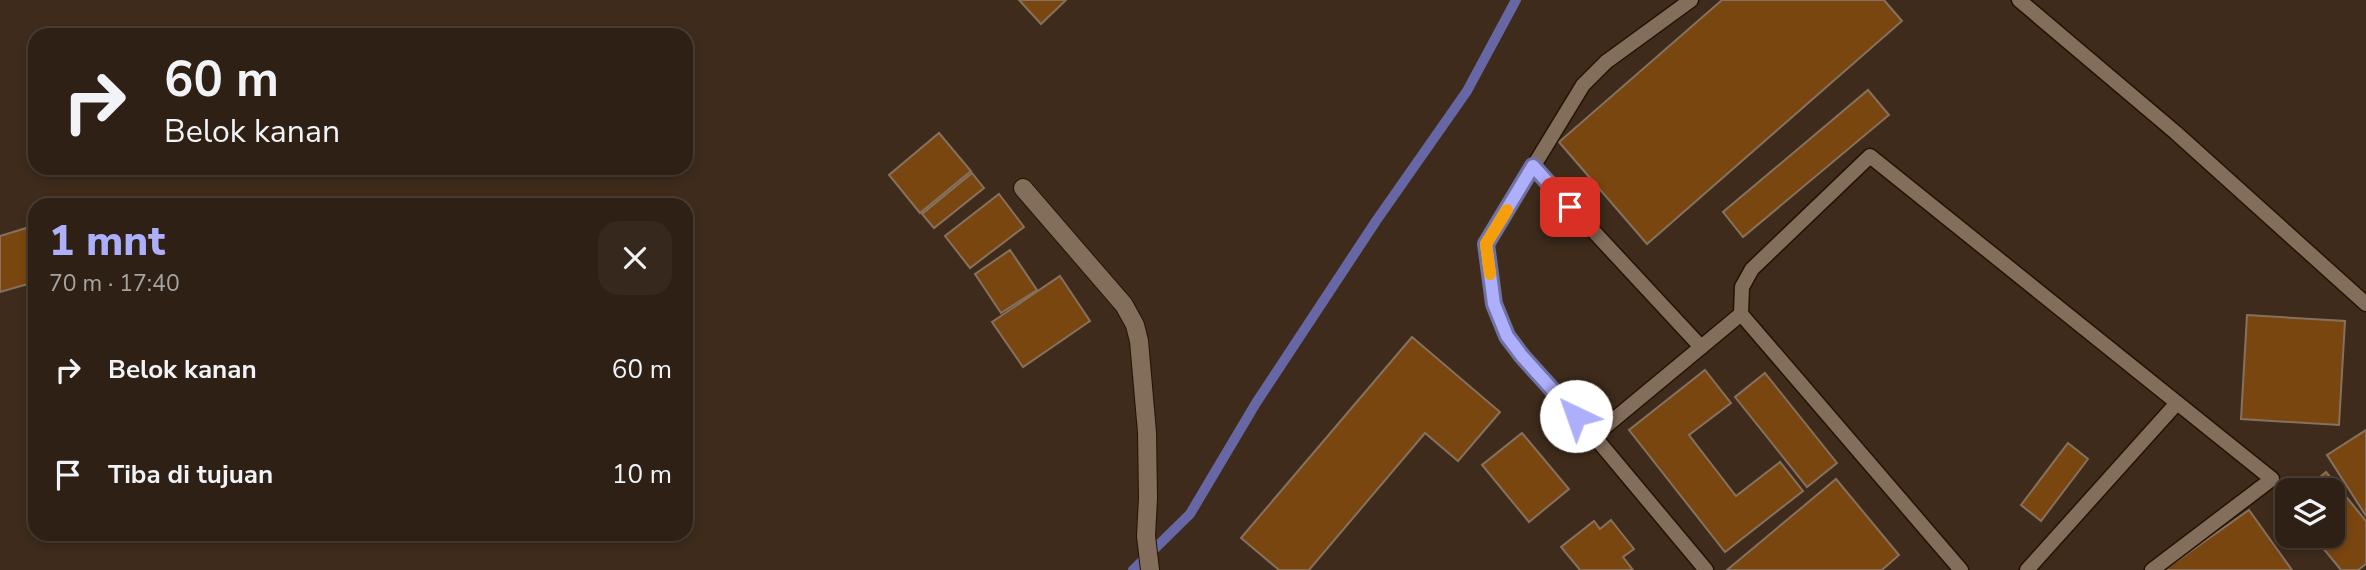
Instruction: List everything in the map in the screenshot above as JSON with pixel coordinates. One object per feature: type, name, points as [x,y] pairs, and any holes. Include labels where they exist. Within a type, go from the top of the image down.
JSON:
[{"type":"street","points":[[1023,188],[1124,305],[1135,325],[1139,341],[1147,432],[1149,498],[1146,536],[1150,570]]},
{"type":"lane","points":[[1691,0],[1606,62],[1583,85],[1486,244],[1494,304],[1507,336],[1706,570]]},
{"type":"lane","points":[[2020,0],[2175,132],[2366,304]]},
{"type":"lane","points":[[1961,570],[1741,314],[1742,287],[1752,269],[1870,156],[2272,479],[2152,570]]},
{"type":"lane","points":[[1533,166],[1701,347]]},
{"type":"lane","points":[[1594,436],[1741,314]]},
{"type":"lane","points":[[2027,570],[2177,403]]},
{"type":"building","points":[[1019,0],[1066,0],[1041,24]]},
{"type":"building","points":[[1722,0],[1884,0],[1902,21],[1647,244],[1559,142]]},
{"type":"building","points":[[1868,90],[1889,115],[1743,237],[1723,212]]},
{"type":"building","points":[[939,133],[971,171],[920,213],[889,175]]},
{"type":"building","points":[[972,173],[984,188],[934,228],[922,214]]},
{"type":"building","points":[[999,194],[1024,227],[970,268],[945,236]]},
{"type":"building","points":[[26,228],[28,234],[28,284],[0,292],[0,236]]},
{"type":"building","points":[[1010,250],[1037,290],[1001,313],[975,274]]},
{"type":"building","points":[[1060,276],[1090,321],[1023,367],[992,322]]},
{"type":"building","points":[[2247,315],[2345,321],[2339,425],[2241,419]]},
{"type":"building","points":[[1412,337],[1500,412],[1458,461],[1425,433],[1309,570],[1279,570],[1241,538]]},
{"type":"building","points":[[1705,370],[1731,403],[1689,435],[1736,496],[1780,462],[1803,491],[1725,552],[1629,430]]},
{"type":"building","points":[[1765,373],[1837,463],[1807,487],[1735,397]]},
{"type":"building","points":[[2366,430],[2366,516],[2345,483],[2345,478],[2342,478],[2327,455]]},
{"type":"building","points":[[1522,433],[1569,489],[1529,522],[1482,465]]},
{"type":"building","points":[[2068,443],[2088,459],[2041,521],[2021,505]]},
{"type":"building","points":[[2326,472],[2331,478],[2319,478]]},
{"type":"building","points":[[1836,479],[1899,555],[1882,570],[1727,570]]},
{"type":"building","points":[[2345,495],[2366,521],[2366,564],[2358,570],[2341,570],[2323,548],[2345,548]]},
{"type":"building","points":[[2249,510],[2292,570],[2164,570]]},
{"type":"building","points":[[1611,520],[1634,549],[1623,557],[1633,570],[1580,570],[1561,547],[1594,521],[1600,529]]},
{"type":"waterway","points":[[1133,570],[1190,514],[1256,403],[1376,221],[1467,91],[1516,0]]},
{"type":"slow traffic","points":[[1490,274],[1486,244],[1507,210]]},
{"type":"route","points":[[1570,207],[1533,166],[1486,244],[1494,304],[1507,336],[1576,416]]}]
